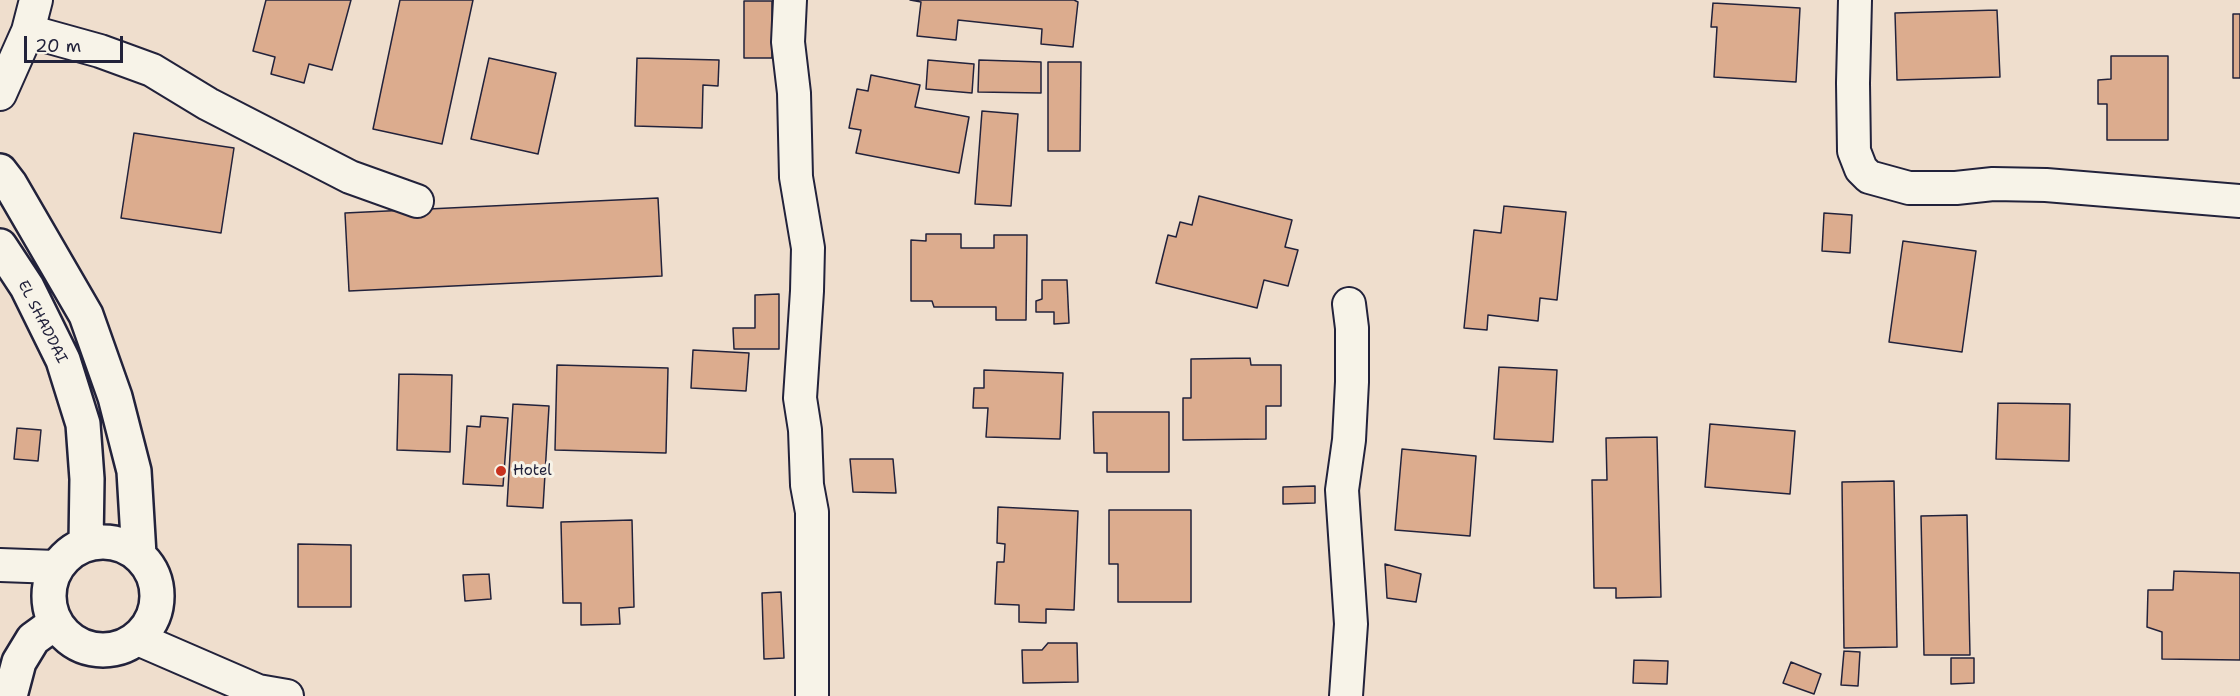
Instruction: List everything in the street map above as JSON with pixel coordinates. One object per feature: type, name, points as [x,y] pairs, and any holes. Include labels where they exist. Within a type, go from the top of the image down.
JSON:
[{"type":"street","points":[[0,94],[28,31],[36,0]]},
{"type":"street","points":[[790,0],[788,42],[794,93],[796,167],[808,248],[800,398],[805,430],[807,484],[812,512],[812,696]]},
{"type":"street","points":[[1855,0],[1854,151],[1861,169],[1869,177],[1909,188],[1956,188],[1993,184],[2046,185],[2240,201]]},
{"type":"street","points":[[28,31],[100,51],[152,70],[208,104],[350,177],[417,201]]},
{"type":"street","points":[[0,171],[10,184],[86,315],[115,397],[134,471],[139,555]]},
{"type":"street","name":"EL SHADDAI","points":[[0,246],[27,287],[63,360],[83,424],[87,479],[86,544]]},
{"type":"street","points":[[1346,696],[1351,624],[1342,490],[1349,440],[1352,382],[1352,328],[1349,304]]},
{"type":"street","points":[[104,541],[123,545],[139,555],[151,570],[158,588],[157,607],[150,624],[138,639],[121,648],[102,651],[83,647],[67,637],[55,622],[48,604],[49,585],[56,567],[68,553],[86,544],[104,541]]},
{"type":"street","points":[[0,565],[56,567]]},
{"type":"street","points":[[10,696],[23,654],[33,639],[55,622]]},
{"type":"street","points":[[138,639],[258,691],[287,696]]},
{"type":"building","points":[[266,0],[351,0],[332,70],[309,64],[304,83],[271,74],[275,57],[253,51]]},
{"type":"building","points":[[400,0],[473,0],[442,144],[373,129]]},
{"type":"building","points":[[910,0],[1074,0],[1078,2],[1073,47],[1041,44],[1042,29],[958,20],[956,40],[917,36],[921,2]]},
{"type":"building","points":[[744,1],[772,1],[772,58],[744,58]]},
{"type":"building","points":[[1713,3],[1800,8],[1796,82],[1714,77],[1717,27],[1711,27]]},
{"type":"building","points":[[1997,10],[2000,77],[1897,80],[1895,13]]},
{"type":"building","points":[[2233,14],[2240,14],[2240,78],[2233,78]]},
{"type":"building","points":[[2111,56],[2168,56],[2168,140],[2107,140],[2107,104],[2098,104],[2098,80],[2111,79]]},
{"type":"building","points":[[489,58],[556,73],[538,154],[471,139]]},
{"type":"building","points":[[637,58],[719,60],[718,86],[703,85],[702,128],[635,126]]},
{"type":"building","points":[[928,60],[974,64],[972,93],[926,89]]},
{"type":"building","points":[[979,60],[1041,62],[1041,93],[978,92]]},
{"type":"building","points":[[1048,62],[1081,62],[1080,151],[1048,151]]},
{"type":"building","points":[[871,75],[920,85],[915,107],[969,117],[959,173],[856,153],[861,130],[849,128],[857,89],[868,91]]},
{"type":"building","points":[[982,111],[1018,114],[1011,206],[975,204]]},
{"type":"building","points":[[134,133],[234,148],[221,233],[121,218]]},
{"type":"building","points":[[1199,196],[1292,220],[1285,247],[1298,250],[1288,286],[1264,280],[1257,308],[1156,283],[1168,235],[1176,237],[1180,222],[1192,225]]},
{"type":"building","points":[[658,198],[662,276],[349,291],[345,213]]},
{"type":"building","points":[[1504,206],[1566,212],[1557,300],[1540,298],[1538,321],[1488,315],[1487,330],[1464,328],[1474,230],[1501,233]]},
{"type":"building","points":[[1824,213],[1852,215],[1850,253],[1822,251]]},
{"type":"building","points":[[926,234],[961,234],[961,248],[994,248],[994,235],[1027,235],[1026,320],[996,320],[996,307],[934,307],[932,301],[911,301],[911,240],[926,241]]},
{"type":"building","points":[[1903,241],[1976,251],[1962,352],[1889,342]]},
{"type":"building","points":[[1042,280],[1067,280],[1069,323],[1054,324],[1054,312],[1036,312],[1036,301],[1042,299]]},
{"type":"building","points":[[779,294],[779,349],[734,349],[733,328],[755,328],[755,295]]},
{"type":"building","points":[[693,350],[749,353],[746,391],[691,388]]},
{"type":"building","points":[[1250,358],[1251,365],[1281,365],[1281,406],[1266,406],[1266,439],[1183,440],[1183,398],[1191,398],[1191,359]]},
{"type":"building","points":[[557,365],[668,368],[666,453],[555,450]]},
{"type":"building","points":[[1499,367],[1557,370],[1553,442],[1494,439]]},
{"type":"building","points":[[984,370],[1063,373],[1060,439],[986,437],[988,408],[973,408],[974,388],[984,388]]},
{"type":"building","points":[[399,374],[452,375],[450,452],[397,450]]},
{"type":"building","points":[[1998,403],[2070,404],[2069,461],[1996,459]]},
{"type":"building","points":[[513,404],[549,406],[543,508],[507,506]]},
{"type":"building","points":[[1093,412],[1169,412],[1169,472],[1107,472],[1107,453],[1094,453]]},
{"type":"building","points":[[481,416],[508,418],[503,486],[463,484],[467,426],[480,427]]},
{"type":"building","points":[[1710,424],[1795,431],[1790,494],[1705,487]]},
{"type":"building","points":[[17,428],[41,430],[38,461],[14,459]]},
{"type":"building","points":[[1657,437],[1661,597],[1616,598],[1616,588],[1594,588],[1592,480],[1607,480],[1606,438]]},
{"type":"building","points":[[1402,449],[1476,456],[1470,536],[1395,530]]},
{"type":"building","points":[[850,459],[893,459],[896,493],[853,492]]},
{"type":"building","points":[[1894,481],[1897,647],[1844,648],[1842,482]]},
{"type":"building","points":[[1315,486],[1315,503],[1283,504],[1283,487]]},
{"type":"building","points":[[998,507],[1078,511],[1074,610],[1046,609],[1046,623],[1019,622],[1019,605],[995,604],[997,562],[1004,562],[1005,544],[997,543]]},
{"type":"building","points":[[1109,510],[1191,510],[1191,602],[1118,602],[1118,564],[1109,564]]},
{"type":"building","points":[[1967,515],[1970,655],[1924,655],[1921,516]]},
{"type":"building","points":[[632,520],[634,607],[619,608],[620,624],[581,625],[581,603],[563,603],[561,522]]},
{"type":"building","points":[[298,544],[351,545],[351,607],[298,607]]},
{"type":"building","points":[[1385,564],[1421,574],[1416,602],[1387,598]]},
{"type":"building","points":[[2174,571],[2240,573],[2240,660],[2162,659],[2162,632],[2147,627],[2148,590],[2173,590]]},
{"type":"building","points":[[489,574],[491,599],[465,601],[463,575]]},
{"type":"building","points":[[781,592],[784,658],[764,659],[762,593]]},
{"type":"building","points":[[1048,643],[1077,643],[1078,682],[1023,683],[1022,650],[1042,650]]},
{"type":"building","points":[[1844,651],[1860,652],[1858,686],[1841,685]]},
{"type":"building","points":[[1951,658],[1974,658],[1974,683],[1951,684]]},
{"type":"building","points":[[1634,660],[1668,661],[1667,684],[1633,683]]},
{"type":"building","points":[[1791,662],[1821,674],[1814,694],[1783,683]]},
{"type":"place","name":"Hotel","points":[[501,471]]}]
